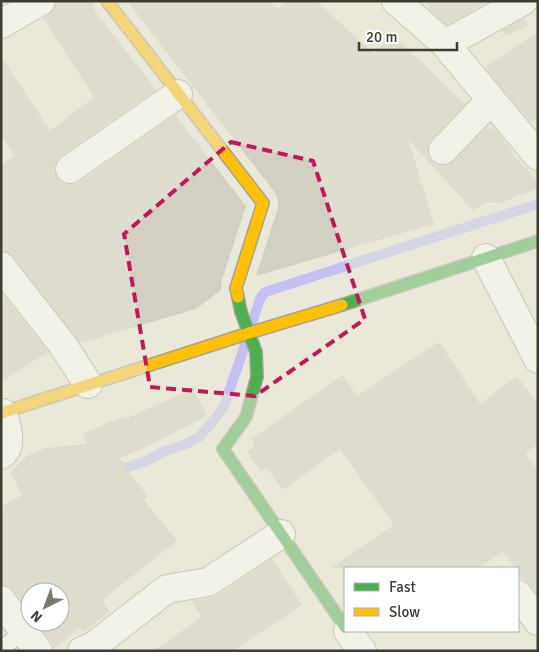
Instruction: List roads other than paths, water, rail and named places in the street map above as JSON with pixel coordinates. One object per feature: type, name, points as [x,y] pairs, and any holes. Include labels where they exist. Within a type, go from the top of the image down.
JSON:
[{"type":"street","points":[[1,24],[41,1]]},
{"type":"street","points":[[108,1],[263,203],[236,288],[241,312],[256,352],[257,376],[246,417],[223,449],[344,626]]},
{"type":"street","points":[[396,1],[445,44],[538,156]]},
{"type":"street","points":[[445,44],[523,1]]},
{"type":"street","points":[[70,169],[178,94]]},
{"type":"street","points":[[443,150],[491,100]]},
{"type":"street","points":[[1,455],[5,452],[9,439],[2,413],[538,242]]},
{"type":"street","points":[[486,258],[538,359]]},
{"type":"street","points":[[1,266],[62,344],[88,384]]},
{"type":"street","points":[[82,651],[92,647],[167,589],[208,582],[281,534]]},
{"type":"street","points":[[1,600],[31,641]]},
{"type":"street","points":[[349,632],[362,651]]},
{"type":"lane","points":[[1,649],[31,641]]},
{"type":"waterway","points":[[252,323],[260,299],[265,292],[538,204]]},
{"type":"waterway","points":[[113,472],[144,462],[199,437],[224,406],[246,342]]}]
